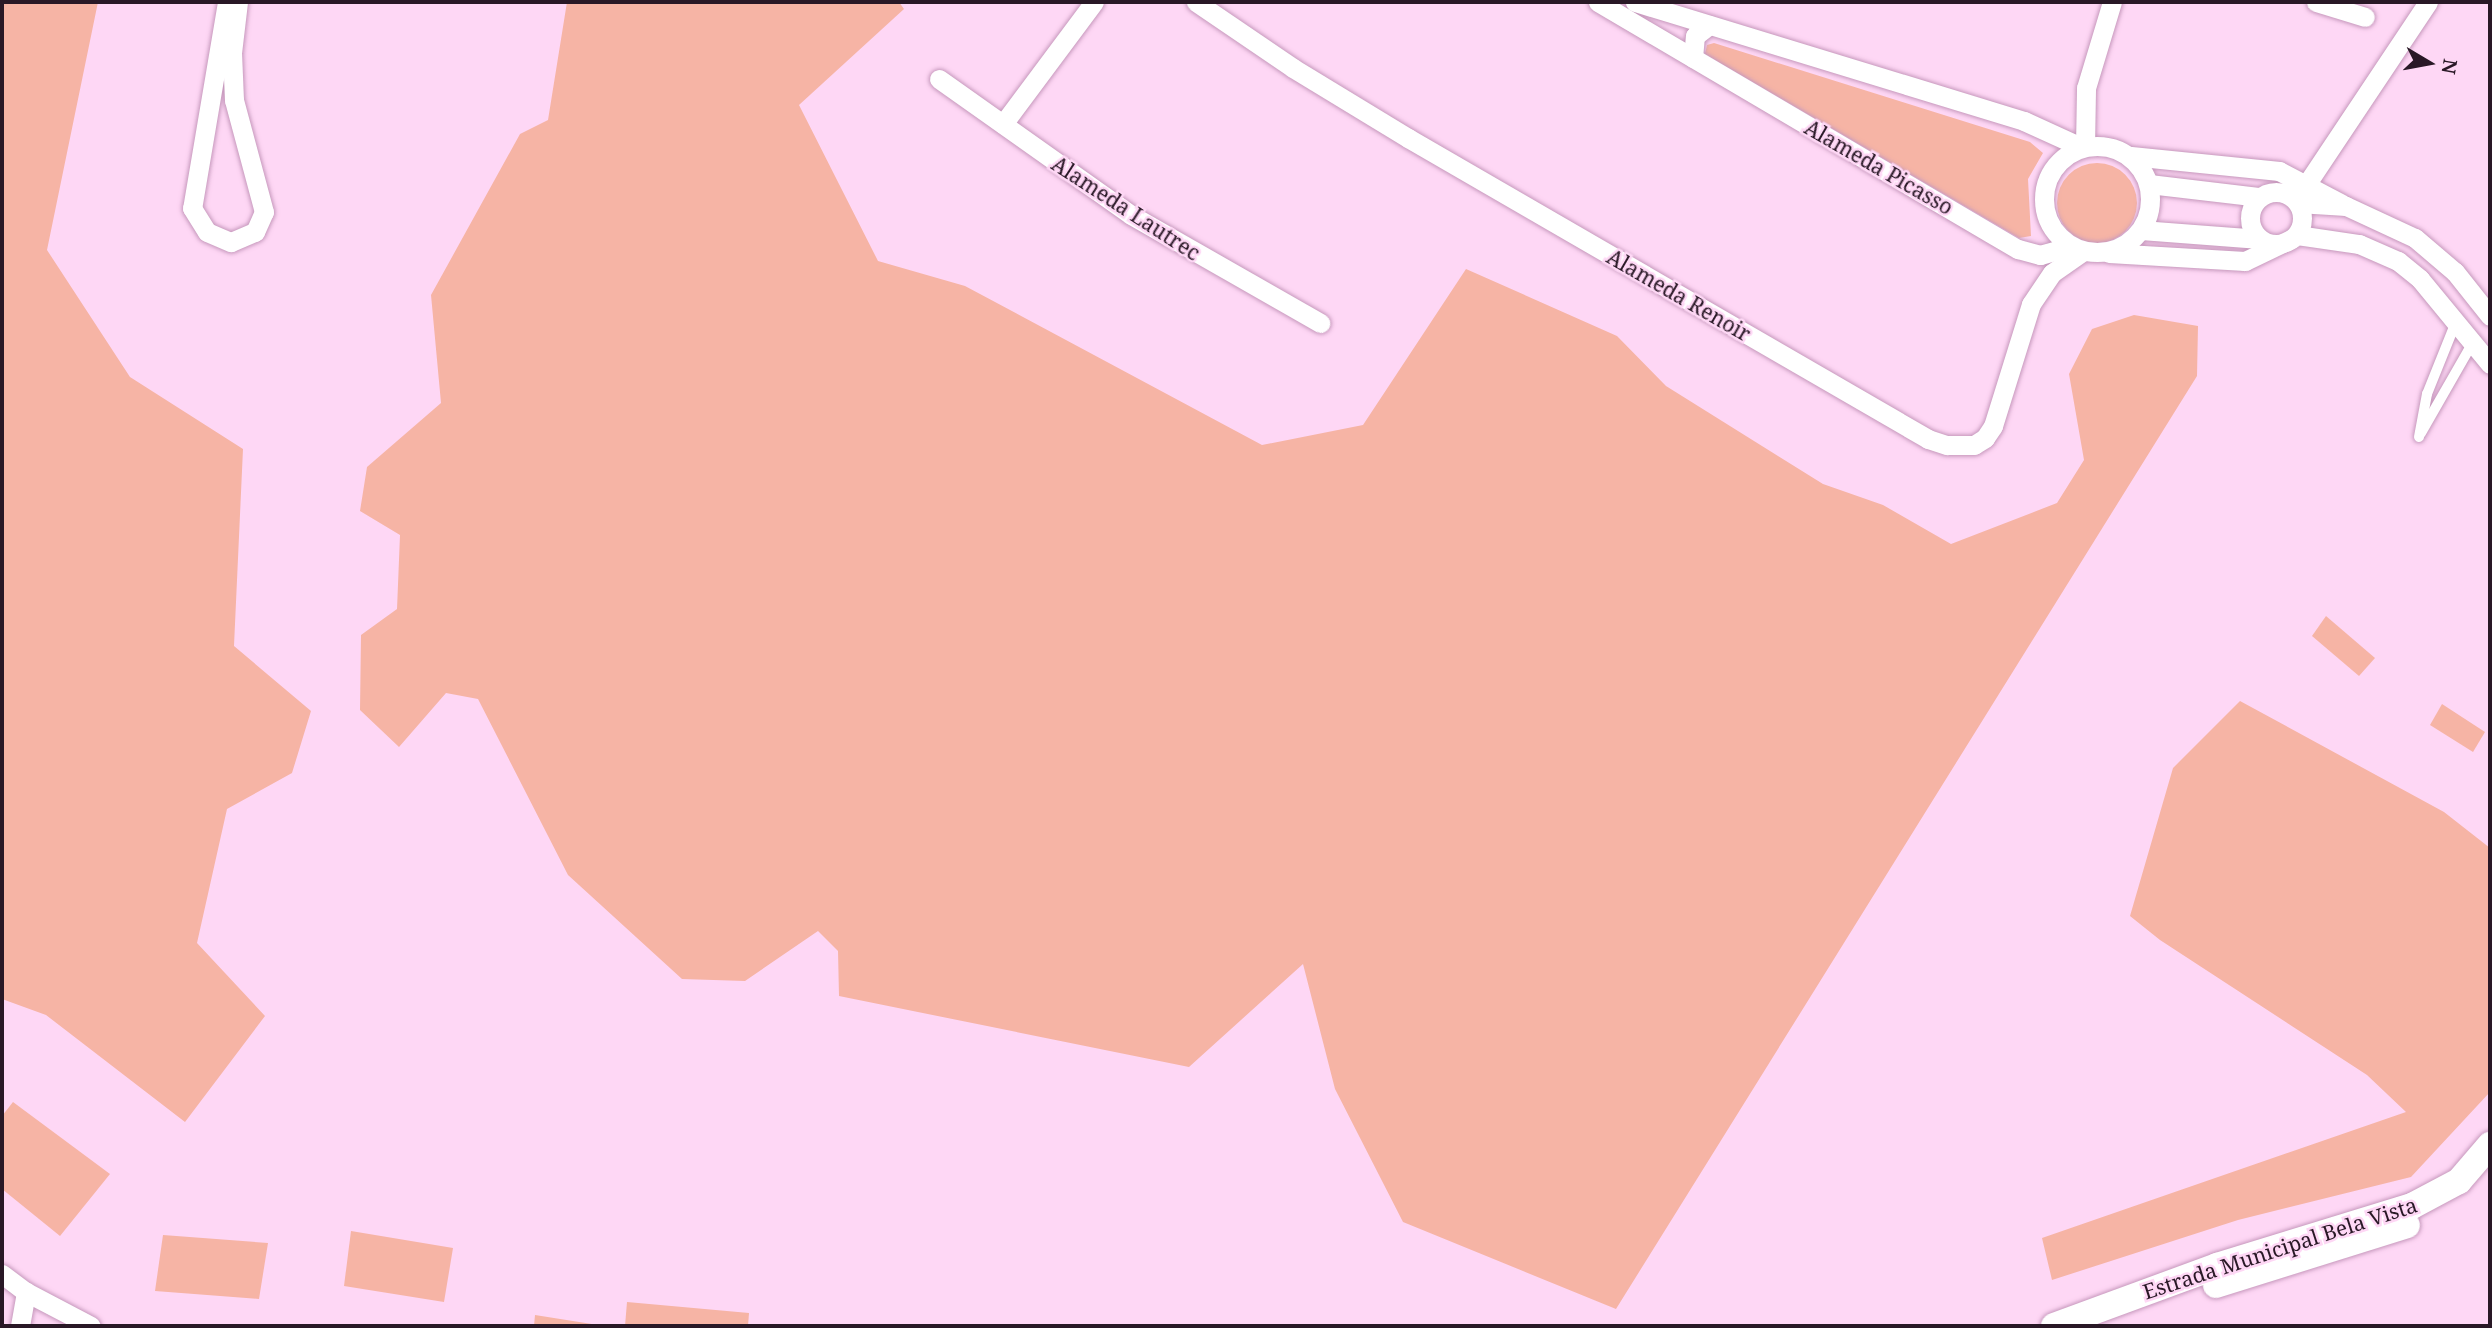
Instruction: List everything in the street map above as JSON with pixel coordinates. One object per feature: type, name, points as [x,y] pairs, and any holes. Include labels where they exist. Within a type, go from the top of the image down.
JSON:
[{"type":"main road","name":"Estrada Municipal Bela Vista","points":[[2054,1326],[2217,1266],[2412,1206],[2459,1181],[2490,1145]]},
{"type":"main road","name":"Estrada Municipal Bela Vista","points":[[2103,1326],[2222,1283],[2427,1219],[2458,1202],[2490,1173]]},
{"type":"street","points":[[227,2],[192,208],[206,232],[231,242],[255,232],[264,212],[234,100],[232,52],[238,2]]},
{"type":"street","points":[[1003,124],[1094,2]]},
{"type":"street","name":"Alameda Renoir","points":[[1196,2],[1408,138],[1928,439],[1947,445],[1974,445],[1985,438],[1993,426],[2031,304],[2052,273],[2085,250]]},
{"type":"street","name":"Alameda Picasso","points":[[1598,2],[2018,249],[2040,255],[2124,245],[2141,230]]},
{"type":"street","points":[[1635,2],[2024,121],[2083,147],[2107,146],[2131,156],[2253,166],[2307,182],[2346,206],[2414,238],[2437,255],[2490,316]]},
{"type":"street","points":[[2083,147],[2086,88],[2112,2]]},
{"type":"street","points":[[2316,2],[2365,17]]},
{"type":"street","points":[[2295,237],[2302,222],[2297,202],[2307,182],[2428,2]]},
{"type":"street","points":[[1693,58],[1695,36],[1709,25]]},
{"type":"street","name":"Alameda Lautrec","points":[[939,79],[1131,215],[1320,323]]},
{"type":"street","points":[[2083,147],[2063,158],[2045,186],[2047,219],[2085,250]]},
{"type":"street","points":[[2131,156],[2149,184],[2148,215],[2141,230],[2260,239],[2277,244],[2295,237],[2359,244],[2398,261],[2456,322],[2490,364]]},
{"type":"street","points":[[2149,184],[2260,197],[2275,192],[2297,202],[2346,206]]},
{"type":"street","points":[[2260,197],[2250,218],[2260,239]]},
{"type":"street","name":"Alameda Picasso","points":[[2085,250],[2245,261],[2295,237]]},
{"type":"street","points":[[2,1274],[26,1293],[91,1326]]},
{"type":"street","points":[[20,1326],[26,1293]]},
{"type":"lane","points":[[2456,322],[2427,394],[2419,437],[2472,344]]},
{"type":"shaded area","points":[[2,2],[98,2],[47,250],[130,377],[243,449],[234,646],[311,711],[292,773],[227,809],[197,943],[265,1016],[185,1122],[46,1015],[2,999]]},
{"type":"shaded area","points":[[567,2],[899,2],[904,9],[799,105],[878,261],[965,286],[1262,445],[1363,425],[1466,269],[1617,336],[1666,386],[1823,484],[1883,505],[1951,544],[2057,503],[2084,460],[2069,374],[2092,329],[2134,315],[2198,326],[2197,376],[1616,1309],[1403,1222],[1335,1089],[1303,964],[1189,1067],[839,996],[838,951],[818,931],[745,981],[682,979],[568,875],[478,699],[446,693],[399,747],[360,710],[361,635],[397,609],[400,535],[360,511],[367,467],[441,403],[431,295],[520,134],[548,120]]},
{"type":"shaded area","points":[[1714,43],[2030,142],[2043,153],[2028,179],[2031,236],[2019,238],[1705,54],[1707,45]]},
{"type":"shaded area","points":[[2089,163],[2105,163],[2126,174],[2137,195],[2137,211],[2126,232],[2105,243],[2089,243],[2075,237],[2063,225],[2057,211],[2057,195],[2063,181],[2075,169]]},
{"type":"shaded area","points":[[2326,616],[2375,658],[2359,676],[2312,636]]},
{"type":"shaded area","points":[[2240,701],[2444,812],[2490,848],[2490,1092],[2411,1177],[2238,1220],[2052,1280],[2042,1238],[2406,1112],[2367,1075],[2160,940],[2130,916],[2173,768]]},
{"type":"shaded area","points":[[2442,704],[2485,732],[2473,752],[2430,725]]},
{"type":"shaded area","points":[[13,1102],[110,1174],[60,1236],[2,1189],[2,1116]]},
{"type":"shaded area","points":[[351,1231],[453,1248],[444,1302],[344,1286]]},
{"type":"shaded area","points":[[163,1235],[268,1243],[259,1299],[155,1291]]},
{"type":"shaded area","points":[[627,1302],[749,1313],[748,1326],[625,1326]]},
{"type":"shaded area","points":[[535,1315],[598,1325],[534,1326]]}]
